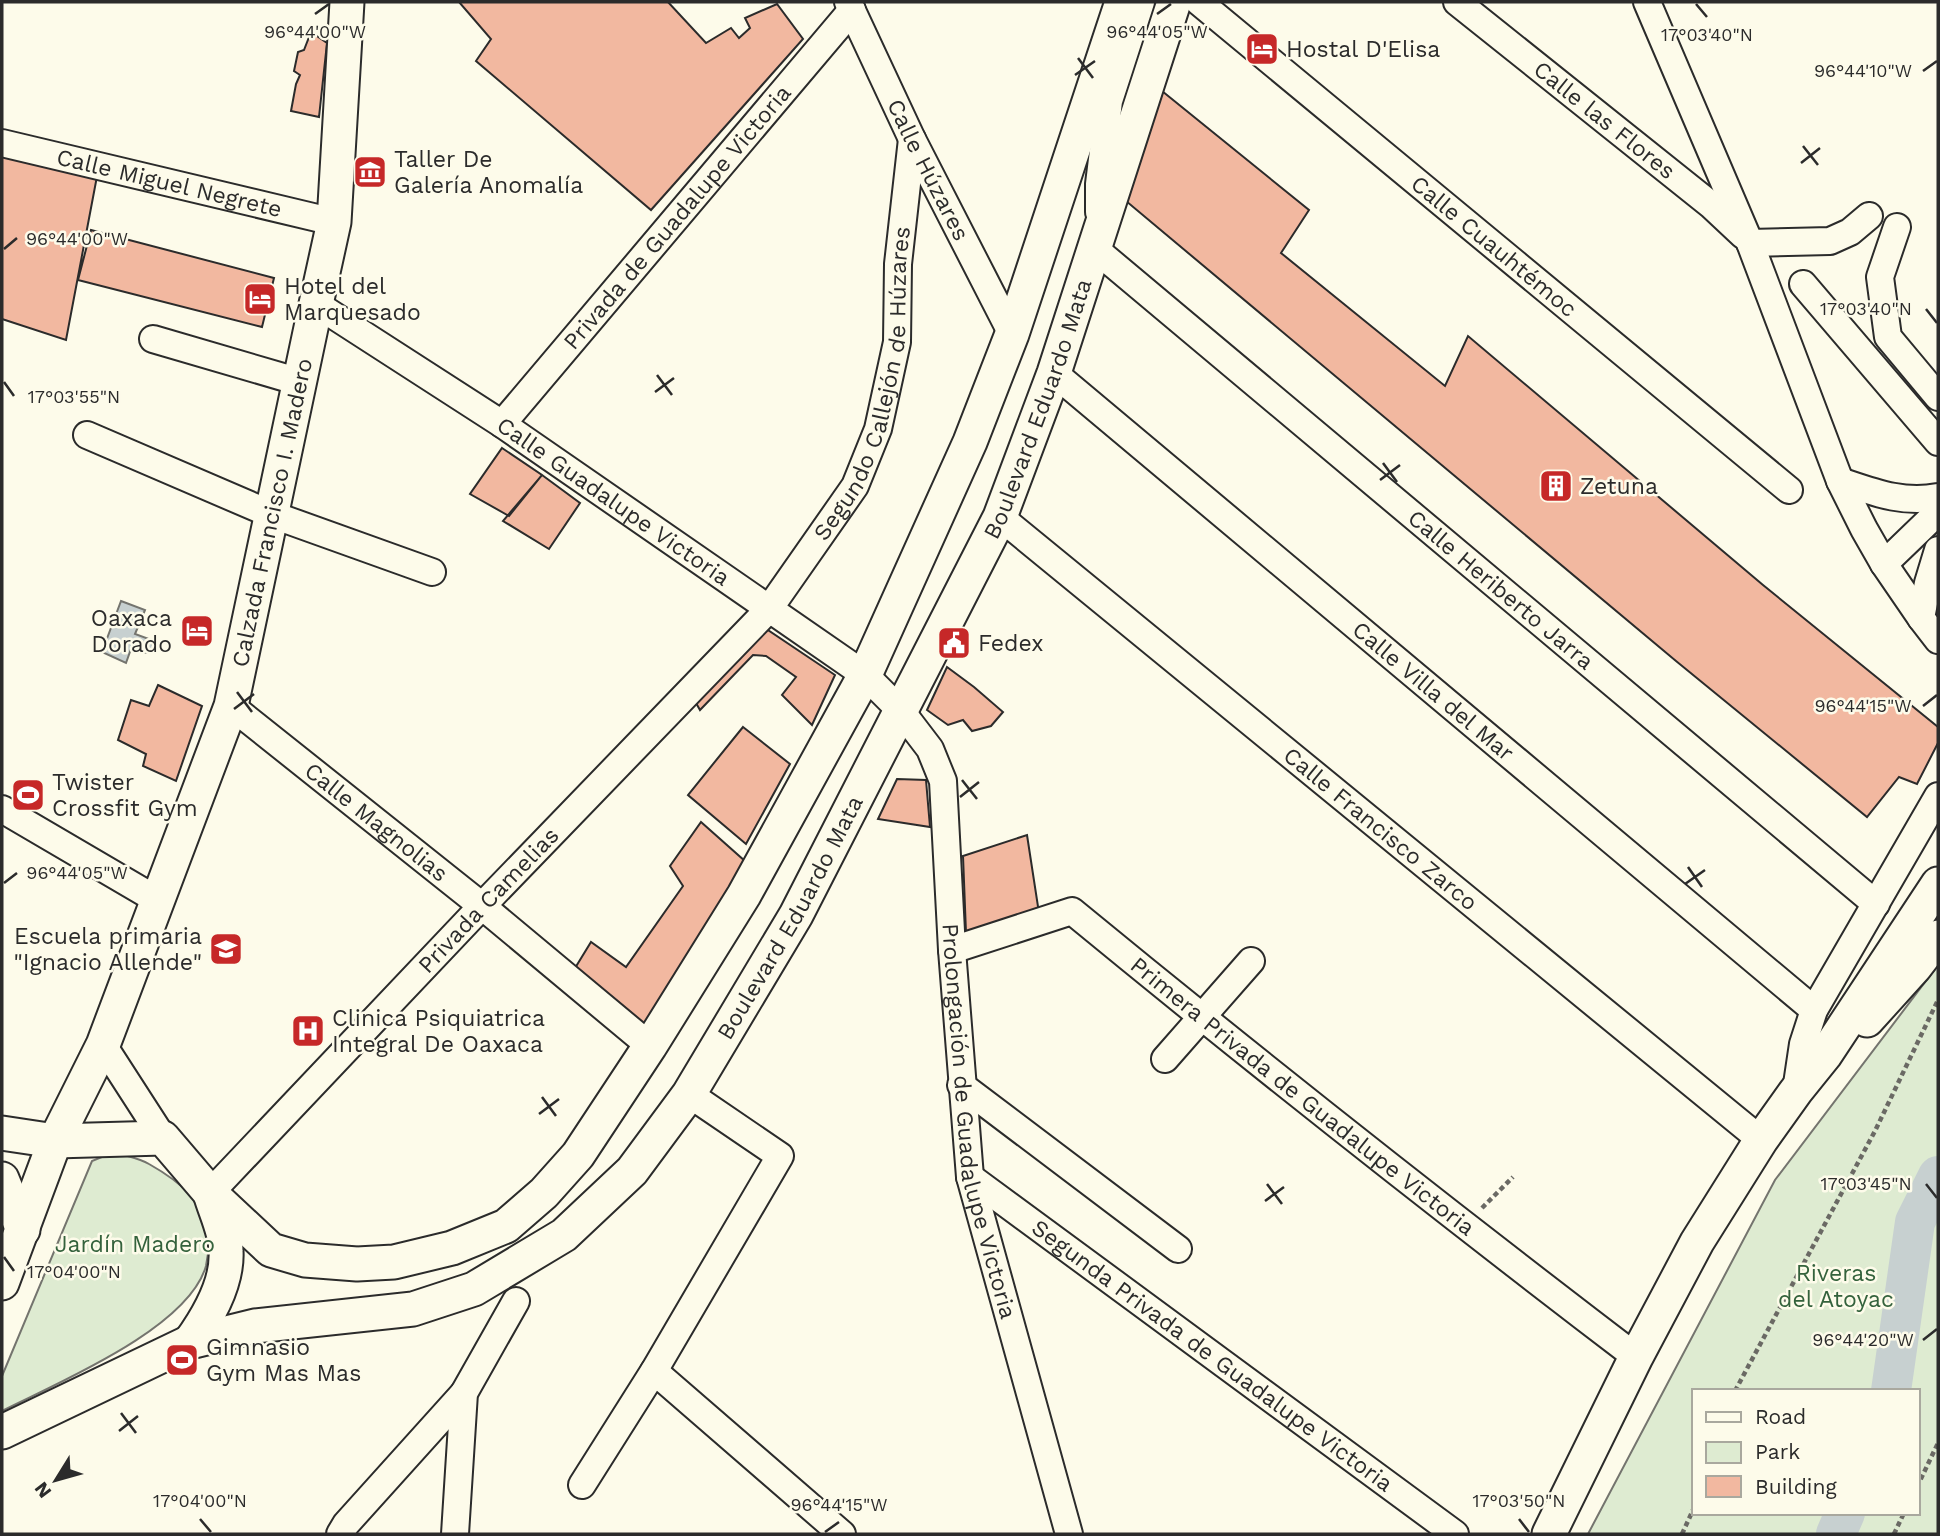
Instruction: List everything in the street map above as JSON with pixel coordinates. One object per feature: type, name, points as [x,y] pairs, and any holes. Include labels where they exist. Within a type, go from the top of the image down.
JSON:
[{"type":"main road","name":"Calzada Francisco I. Madero","points":[[2,1283],[55,1141],[103,1045],[231,706],[334,222],[347,2]]},
{"type":"main road","name":"Boulevard Eduardo Mata","points":[[210,1193],[271,1250],[305,1260],[357,1264],[394,1262],[452,1248],[506,1226],[544,1193],[578,1155],[744,895],[865,676],[970,442],[1012,334],[1122,2]]},
{"type":"main road","name":"Boulevard Eduardo Mata","points":[[2,1432],[190,1342],[256,1326],[412,1309],[474,1289],[564,1234],[632,1171],[689,1094],[796,915],[1000,517],[1054,373],[1174,2]]},
{"type":"main road","points":[[1549,1534],[1636,1357],[1697,1242],[1761,1140],[1825,1055],[1938,884]]},
{"type":"main road","points":[[1825,1055],[1860,1027],[1915,968],[1938,937]]},
{"type":"main road","points":[[2,1133],[55,1141],[163,1138],[210,1193],[226,1249],[225,1271],[206,1319],[190,1342]]},
{"type":"main road","points":[[2,1179],[23,1230]]},
{"type":"main road","points":[[357,1264],[338,1282],[336,1292],[342,1303],[359,1315]]},
{"type":"street","points":[[1096,244],[1099,184],[1109,101],[1141,2]]},
{"type":"street","name":"Calle Cuauhtémoc","points":[[1199,2],[1789,491]]},
{"type":"street","name":"Calle las Flores","points":[[1457,2],[1711,205],[1750,243]]},
{"type":"street","points":[[1647,2],[1750,243],[1840,481],[1884,564],[1938,640]]},
{"type":"street","name":"Calle Húzares","points":[[850,6],[912,139],[1012,334]]},
{"type":"street","name":"Privada de Guadalupe Victoria","points":[[502,424],[850,6]]},
{"type":"street","name":"Segundo Callejón de Húzares","points":[[769,609],[855,486],[878,429],[897,342],[898,264],[912,139]]},
{"type":"street","name":"Calle Miguel Negrete","points":[[2,143],[334,222]]},
{"type":"street","points":[[1750,243],[1830,241],[1850,232],[1869,216]]},
{"type":"street","points":[[1897,227],[1880,277],[1888,337],[1938,397]]},
{"type":"street","name":"Calle Heriberto Jarra","points":[[1096,244],[1876,904]]},
{"type":"street","points":[[1803,284],[1938,442]]},
{"type":"street","name":"Calle Guadalupe Victoria","points":[[316,304],[502,424],[769,609],[865,676],[901,711]]},
{"type":"street","points":[[153,339],[300,382]]},
{"type":"street","name":"Calle Villa del Mar","points":[[1054,373],[1814,1010]]},
{"type":"street","points":[[87,435],[273,515],[432,572]]},
{"type":"street","points":[[1840,481],[1890,497],[1919,501],[1938,497]]},
{"type":"street","points":[[1884,564],[1938,512]]},
{"type":"street","name":"Calle Francisco Zarco","points":[[1000,517],[1761,1140]]},
{"type":"street","points":[[1921,618],[1938,550]]},
{"type":"street","name":"Privada Camelias","points":[[210,1193],[482,905],[769,609]]},
{"type":"street","name":"Calle Magnolias","points":[[231,706],[482,905],[650,1046]]},
{"type":"street","name":"Prolongación de Guadalupe Victoria","points":[[901,711],[930,749],[943,781],[951,950],[970,1177],[1069,1534]]},
{"type":"street","points":[[1796,1091],[1803,1044],[1814,1010],[1938,796]]},
{"type":"street","points":[[2,808],[159,901]]},
{"type":"street","name":"Primera Privada de Guadalupe Victoria","points":[[951,950],[1072,911],[1202,1018],[1636,1357]]},
{"type":"street","points":[[1165,1059],[1251,961]]},
{"type":"street","points":[[103,1045],[163,1138]]},
{"type":"street","points":[[961,1085],[1178,1249]]},
{"type":"street","points":[[582,1485],[654,1371],[780,1156],[689,1094]]},
{"type":"street","name":"Segunda Privada de Guadalupe Victoria","points":[[970,1177],[1455,1534]]},
{"type":"street","points":[[340,1534],[464,1393],[516,1301]]},
{"type":"street","points":[[654,1371],[842,1534]]},
{"type":"street","points":[[455,1534],[464,1393]]},
{"type":"path","points":[[1736,1389],[1875,1131],[1938,1000]]},
{"type":"path","points":[[1464,1225],[1513,1177]]},
{"type":"path","points":[[1919,1483],[1938,1443]]},
{"type":"path","points":[[1682,1534],[1692,1512]]},
{"type":"path","points":[[1894,1534],[1904,1515]]},
{"type":"green space","name":"Riveras del Atoyac","points":[[1938,965],[1938,1534],[1588,1534],[1775,1180]]},
{"type":"green space","name":"Jardín Madero","points":[[114,1152],[141,1160],[159,1170],[178,1183],[194,1199],[201,1208],[208,1229],[206,1266],[194,1289],[174,1311],[148,1332],[118,1352],[2,1411],[2,1376],[92,1161]]},
{"type":"shaded area","points":[[121,601],[145,610],[135,634],[149,639],[156,651],[143,653],[131,649],[126,663],[102,652]]},
{"type":"building","points":[[459,2],[668,2],[706,43],[731,28],[739,38],[750,28],[745,18],[777,4],[803,39],[651,210],[476,61],[491,39]]},
{"type":"building","points":[[311,32],[327,43],[319,117],[291,111],[300,75],[294,71],[298,52],[304,50]]},
{"type":"building","name":"Zetuna","points":[[1162,91],[1309,210],[1281,253],[1445,386],[1468,336],[1763,585],[1938,727],[1938,743],[1917,784],[1899,777],[1867,817],[1676,661],[1126,201]]},
{"type":"building","points":[[2,150],[98,171],[66,340],[2,319]]},
{"type":"building","points":[[91,230],[274,278],[262,327],[78,280]]},
{"type":"building","points":[[502,448],[542,475],[509,516],[470,494]]},
{"type":"building","points":[[542,475],[580,503],[549,549],[503,521]]},
{"type":"building","points":[[762,626],[835,675],[812,725],[782,695],[796,677],[766,656],[753,655],[700,710],[692,696]]},
{"type":"building","points":[[947,667],[1003,712],[991,726],[972,731],[963,720],[948,725],[927,710]]},
{"type":"building","points":[[158,685],[202,706],[176,781],[143,766],[146,754],[118,740],[131,700],[149,706]]},
{"type":"building","points":[[743,727],[790,764],[746,844],[688,795]]},
{"type":"building","points":[[897,779],[926,780],[930,827],[878,819]]},
{"type":"building","points":[[701,822],[746,862],[640,1031],[572,973],[591,942],[626,967],[683,886],[670,866]]},
{"type":"building","points":[[1027,835],[1039,913],[966,933],[963,856]]},
{"type":"waterway","points":[[1891,1389],[1915,1222],[1938,1176]]},
{"type":"waterway","points":[[1836,1534],[1844,1515]]},
{"type":"place","name":"Hostal D'Elisa","points":[[1262,49]]},
{"type":"place","name":"Taller De Galería Anomalía","points":[[370,172]]},
{"type":"place","name":"Hotel del Marquesado","points":[[260,299]]},
{"type":"place","name":"Zetuna","points":[[1556,486]]},
{"type":"place","name":"Oaxaca Dorado","points":[[197,631]]},
{"type":"place","name":"Fedex","points":[[954,643]]},
{"type":"place","name":"Twister Crossfit Gym","points":[[28,795]]},
{"type":"place","name":"Escuela primaria \"Ignacio Allende\"","points":[[226,949]]},
{"type":"place","name":"Clinica Psiquiatrica Integral De Oaxaca","points":[[308,1031]]},
{"type":"place","name":"Gimnasio Gym Mas Mas","points":[[182,1360]]}]
